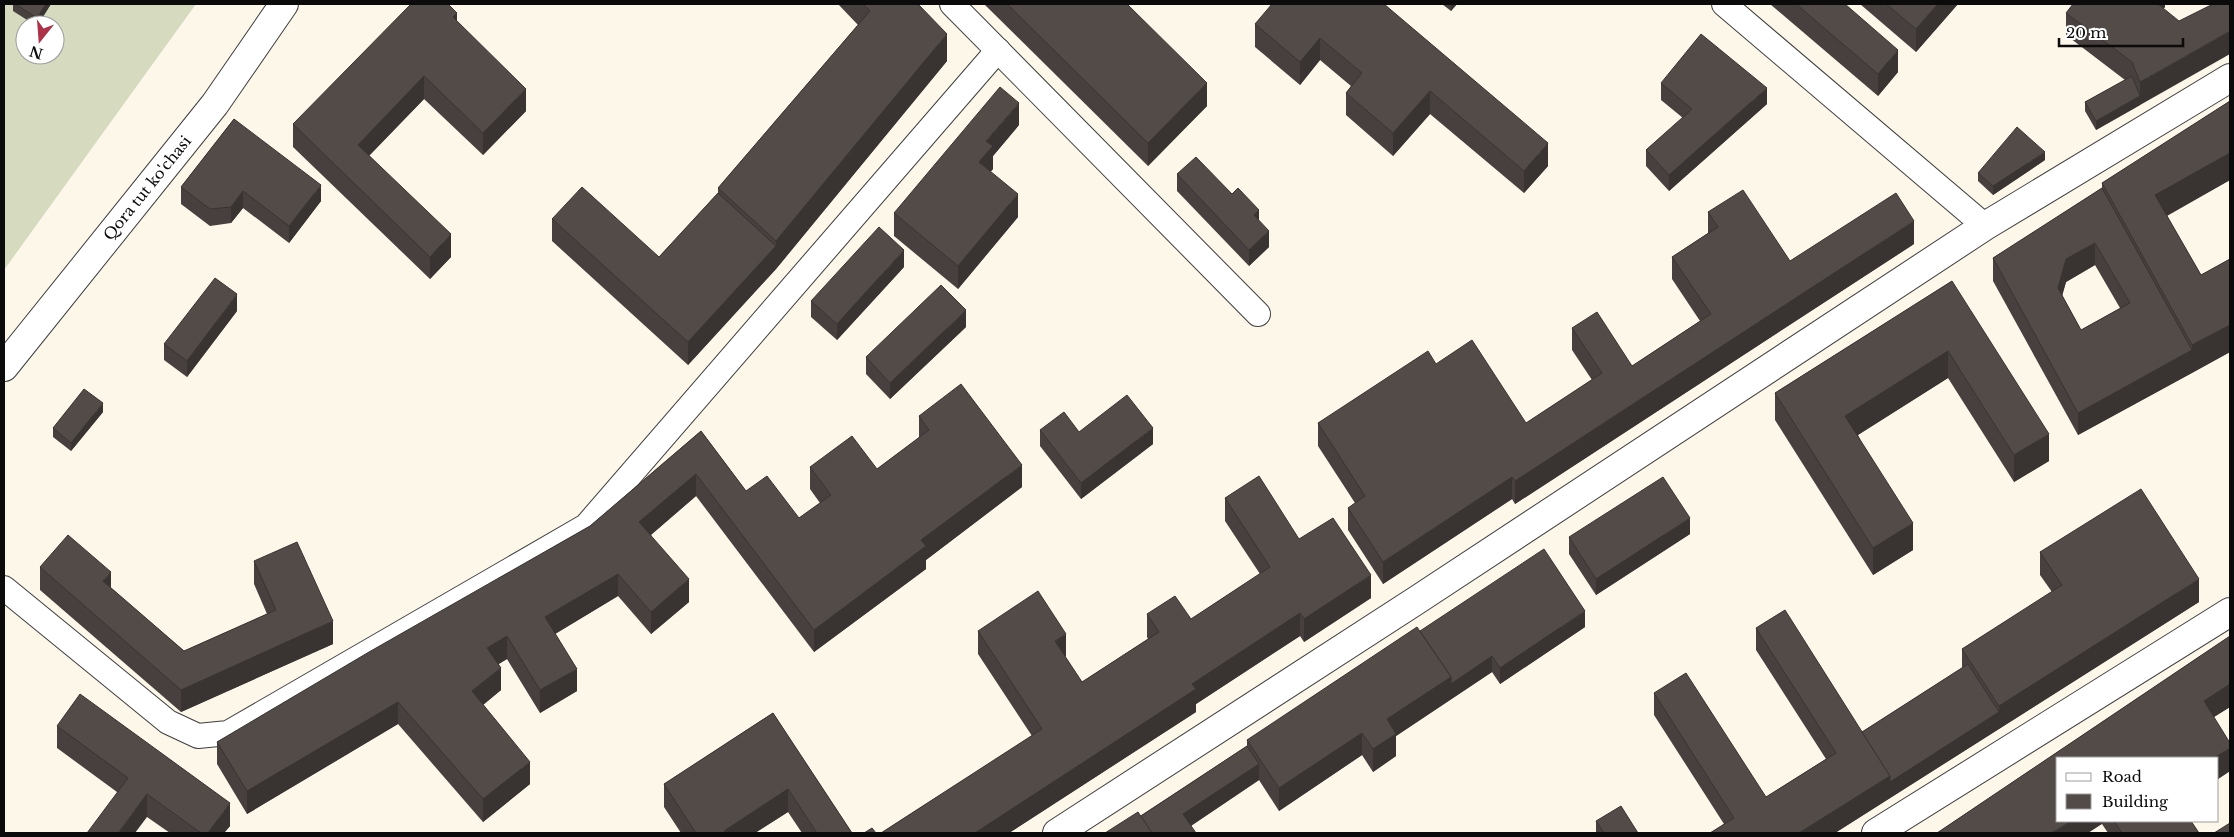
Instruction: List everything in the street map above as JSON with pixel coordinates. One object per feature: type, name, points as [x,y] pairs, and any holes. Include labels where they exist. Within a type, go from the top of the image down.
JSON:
[{"type":"street","name":"Qora tut ko'chasi","points":[[4,367],[215,104],[284,4]]},
{"type":"street","points":[[1058,833],[1417,600],[1985,226],[2230,78]]},
{"type":"street","points":[[1876,833],[2230,612]]},
{"type":"lane","points":[[952,4],[1258,314]]},
{"type":"lane","points":[[1724,4],[1985,226]]},
{"type":"lane","points":[[4,588],[168,722],[198,736],[228,733],[586,526],[998,50]]},
{"type":"green space","points":[[4,4],[196,4],[4,270]]},
{"type":"building","points":[[15,4],[46,4],[39,15],[32,15]]},
{"type":"building","points":[[411,4],[448,4],[457,13],[453,17],[526,89],[483,133],[424,76],[358,145],[451,234],[430,257],[293,124]]},
{"type":"building","points":[[863,4],[918,4],[947,34],[776,241],[718,188],[870,11]]},
{"type":"building","points":[[1007,4],[1127,4],[1207,83],[1148,143]]},
{"type":"building","points":[[1272,4],[1384,4],[1548,143],[1524,171],[1430,91],[1393,133],[1346,93],[1362,73],[1320,38],[1300,62],[1255,24]]},
{"type":"building","points":[[1796,4],[1845,4],[1898,50],[1878,74]]},
{"type":"building","points":[[1886,4],[1938,4],[1916,29]]},
{"type":"building","points":[[2073,4],[2158,4],[2179,21],[2213,4],[2230,4],[2230,31],[2140,82],[2132,62],[2066,13]]},
{"type":"building","points":[[1701,34],[1767,88],[1669,175],[1646,150],[1692,109],[1661,83]]},
{"type":"building","points":[[2132,76],[2140,96],[2096,121],[2085,102]]},
{"type":"building","points":[[1000,87],[1019,103],[986,141],[993,146],[979,162],[1018,194],[958,266],[894,213]]},
{"type":"building","points":[[2230,101],[2230,153],[2155,195],[2201,275],[2230,259],[2230,325],[2192,345],[2102,183]]},
{"type":"building","points":[[234,119],[321,185],[289,226],[243,191],[231,207],[210,209],[181,187]]},
{"type":"building","points":[[2017,127],[2045,152],[1993,186],[1978,173]]},
{"type":"building","points":[[1196,157],[1232,194],[1238,188],[1259,210],[1254,215],[1269,231],[1249,250],[1177,174]]},
{"type":"building","points":[[582,187],[659,257],[718,193],[776,246],[688,342],[552,219]]},
{"type":"building","points":[[2102,188],[2192,350],[2078,413],[1993,258]],"holes":[[[2095,243],[2130,303],[2081,330],[2058,288],[2066,259]]]},
{"type":"building","points":[[1743,190],[1790,261],[1896,193],[1914,221],[1515,481],[1512,477],[1383,562],[1348,508],[1365,496],[1318,423],[1428,351],[1436,364],[1472,340],[1526,423],[1602,373],[1572,328],[1597,312],[1632,366],[1711,314],[1672,257],[1718,227],[1708,212]]},
{"type":"building","points":[[879,227],[904,250],[837,324],[811,301]]},
{"type":"building","points":[[215,278],[237,294],[187,361],[164,344]]},
{"type":"building","points":[[1952,281],[2049,434],[2014,455],[1948,351],[1845,416],[1913,523],[1873,548],[1775,393]]},
{"type":"building","points":[[941,285],[966,310],[890,383],[866,357]]},
{"type":"building","points":[[961,384],[1022,465],[921,540],[926,546],[814,630],[696,474],[639,522],[689,579],[651,612],[618,574],[545,617],[577,669],[540,690],[507,636],[487,648],[501,668],[472,691],[530,762],[483,799],[398,702],[247,791],[217,742],[369,652],[590,526],[701,431],[746,491],[767,476],[799,518],[831,495],[810,467],[852,436],[877,469],[929,430],[919,416]]},
{"type":"building","points":[[84,389],[103,403],[71,443],[53,428]]},
{"type":"building","points":[[1127,395],[1153,428],[1081,483],[1040,430],[1064,412],[1079,432]]},
{"type":"building","points":[[1259,476],[1299,539],[1333,518],[1371,575],[1304,619],[1300,613],[1192,684],[1196,689],[975,833],[881,833],[1042,729],[978,631],[1038,591],[1066,634],[1055,641],[1082,682],[1159,632],[1147,614],[1175,596],[1191,619],[1270,567],[1225,498]]},
{"type":"building","points":[[1663,477],[1690,518],[1596,579],[1569,537]]},
{"type":"building","points":[[2141,489],[2199,579],[1999,706],[1962,649],[2062,585],[2040,552]]},
{"type":"building","points":[[68,535],[111,572],[103,581],[184,651],[276,610],[254,561],[297,542],[333,621],[181,690],[40,567]]},
{"type":"building","points":[[1544,549],[1585,611],[1500,668],[1492,656],[1451,684],[1451,677],[1420,631]]},
{"type":"building","points":[[1785,610],[1890,776],[1799,833],[1710,833],[1734,818],[1654,693],[1686,673],[1766,797],[1836,753],[1756,628]]},
{"type":"building","points":[[1417,627],[1451,677],[1387,719],[1396,734],[1373,749],[1362,733],[1279,788],[1247,740]]},
{"type":"building","points":[[2230,636],[2230,684],[2204,701],[2230,743],[2230,748],[2216,757],[2056,757],[2056,822],[2070,822],[2051,833],[1937,833]]},
{"type":"building","points":[[1968,664],[1999,712],[1890,782],[1890,776],[1862,732]]},
{"type":"building","points":[[80,694],[230,803],[208,833],[201,833],[147,794],[118,833],[87,833],[128,778],[57,726]]},
{"type":"building","points":[[773,713],[852,833],[817,833],[788,789],[724,831],[725,833],[696,833],[664,784]]},
{"type":"building","points":[[1247,746],[1259,764],[1183,814],[1196,833],[1152,833],[1141,816]]},
{"type":"building","points":[[1621,806],[1638,833],[1604,833],[1596,821]]},
{"type":"building","points":[[1138,812],[1152,833],[1105,833]]},
{"type":"building","points":[[2115,822],[2192,822],[2199,833],[2122,833]]},
{"type":"building","points":[[2230,823],[2230,833],[2214,833]]},
{"type":"building","points":[[872,828],[876,833],[864,833]]}]
